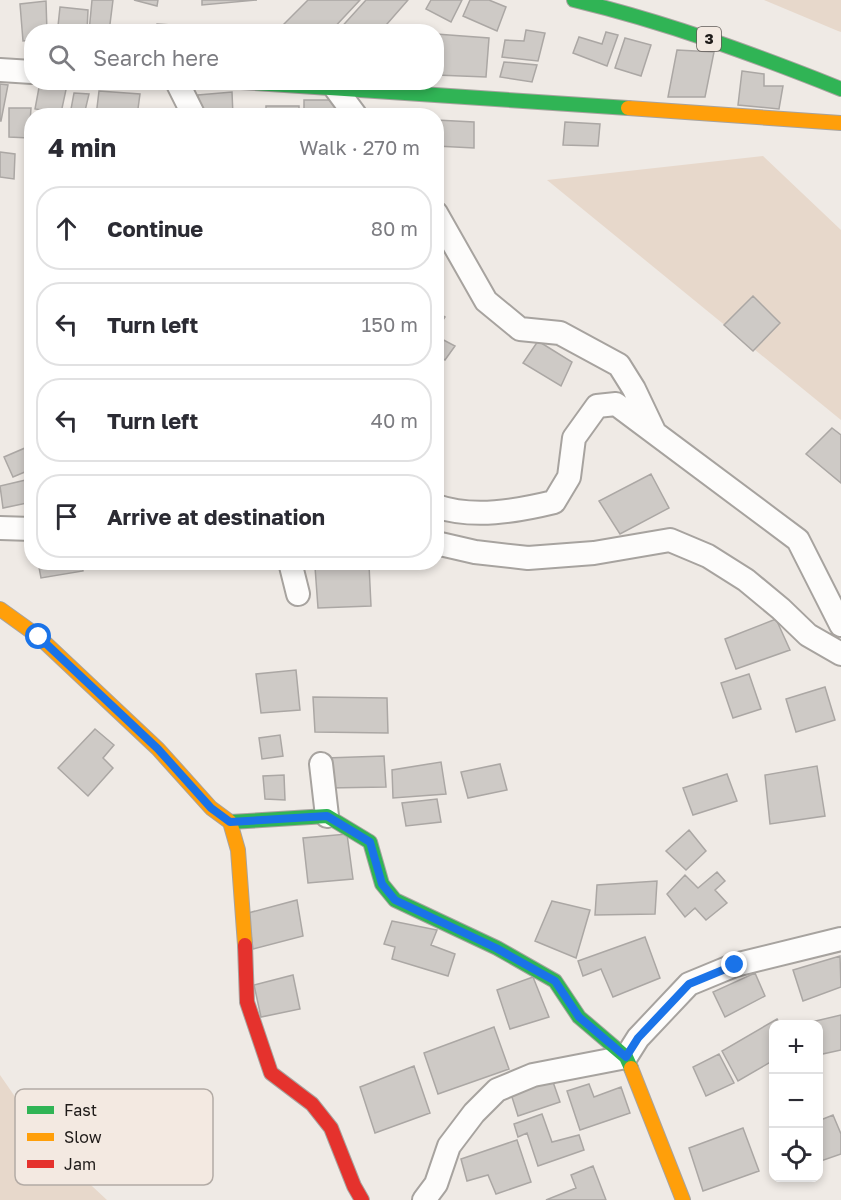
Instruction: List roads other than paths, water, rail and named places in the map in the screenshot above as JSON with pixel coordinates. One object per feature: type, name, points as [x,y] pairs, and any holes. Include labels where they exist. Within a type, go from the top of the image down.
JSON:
[{"type":"street","name":"3","points":[[574,0],[742,50],[841,89]]},
{"type":"street","points":[[0,70],[24,72]]},
{"type":"street","points":[[181,90],[190,108]]},
{"type":"street","points":[[337,90],[350,108]]},
{"type":"street","points":[[351,90],[841,123]]},
{"type":"street","points":[[444,227],[486,301],[520,329],[560,333],[619,365],[634,389],[656,436]]},
{"type":"street","points":[[444,507],[475,513],[525,509],[554,502],[569,477],[574,438],[597,406],[616,404],[798,540],[841,625]]},
{"type":"street","points":[[0,528],[24,530]]},
{"type":"street","points":[[444,545],[476,552],[528,558],[594,553],[670,540],[708,556],[746,580],[808,635],[841,654]]},
{"type":"street","points":[[292,570],[298,594]]},
{"type":"street","points":[[0,609],[39,637],[158,749],[211,808],[230,822],[238,850],[247,1002],[271,1073],[312,1104],[331,1128],[354,1186],[362,1200]]},
{"type":"street","points":[[321,764],[327,816]]},
{"type":"street","points":[[230,822],[327,816],[370,842],[382,884],[395,900],[496,948],[555,981],[579,1017],[626,1057],[683,1200]]},
{"type":"street","points":[[424,1200],[436,1184],[449,1146],[474,1113],[497,1090],[533,1076],[626,1057],[638,1038],[689,984],[735,965],[841,939]]}]
